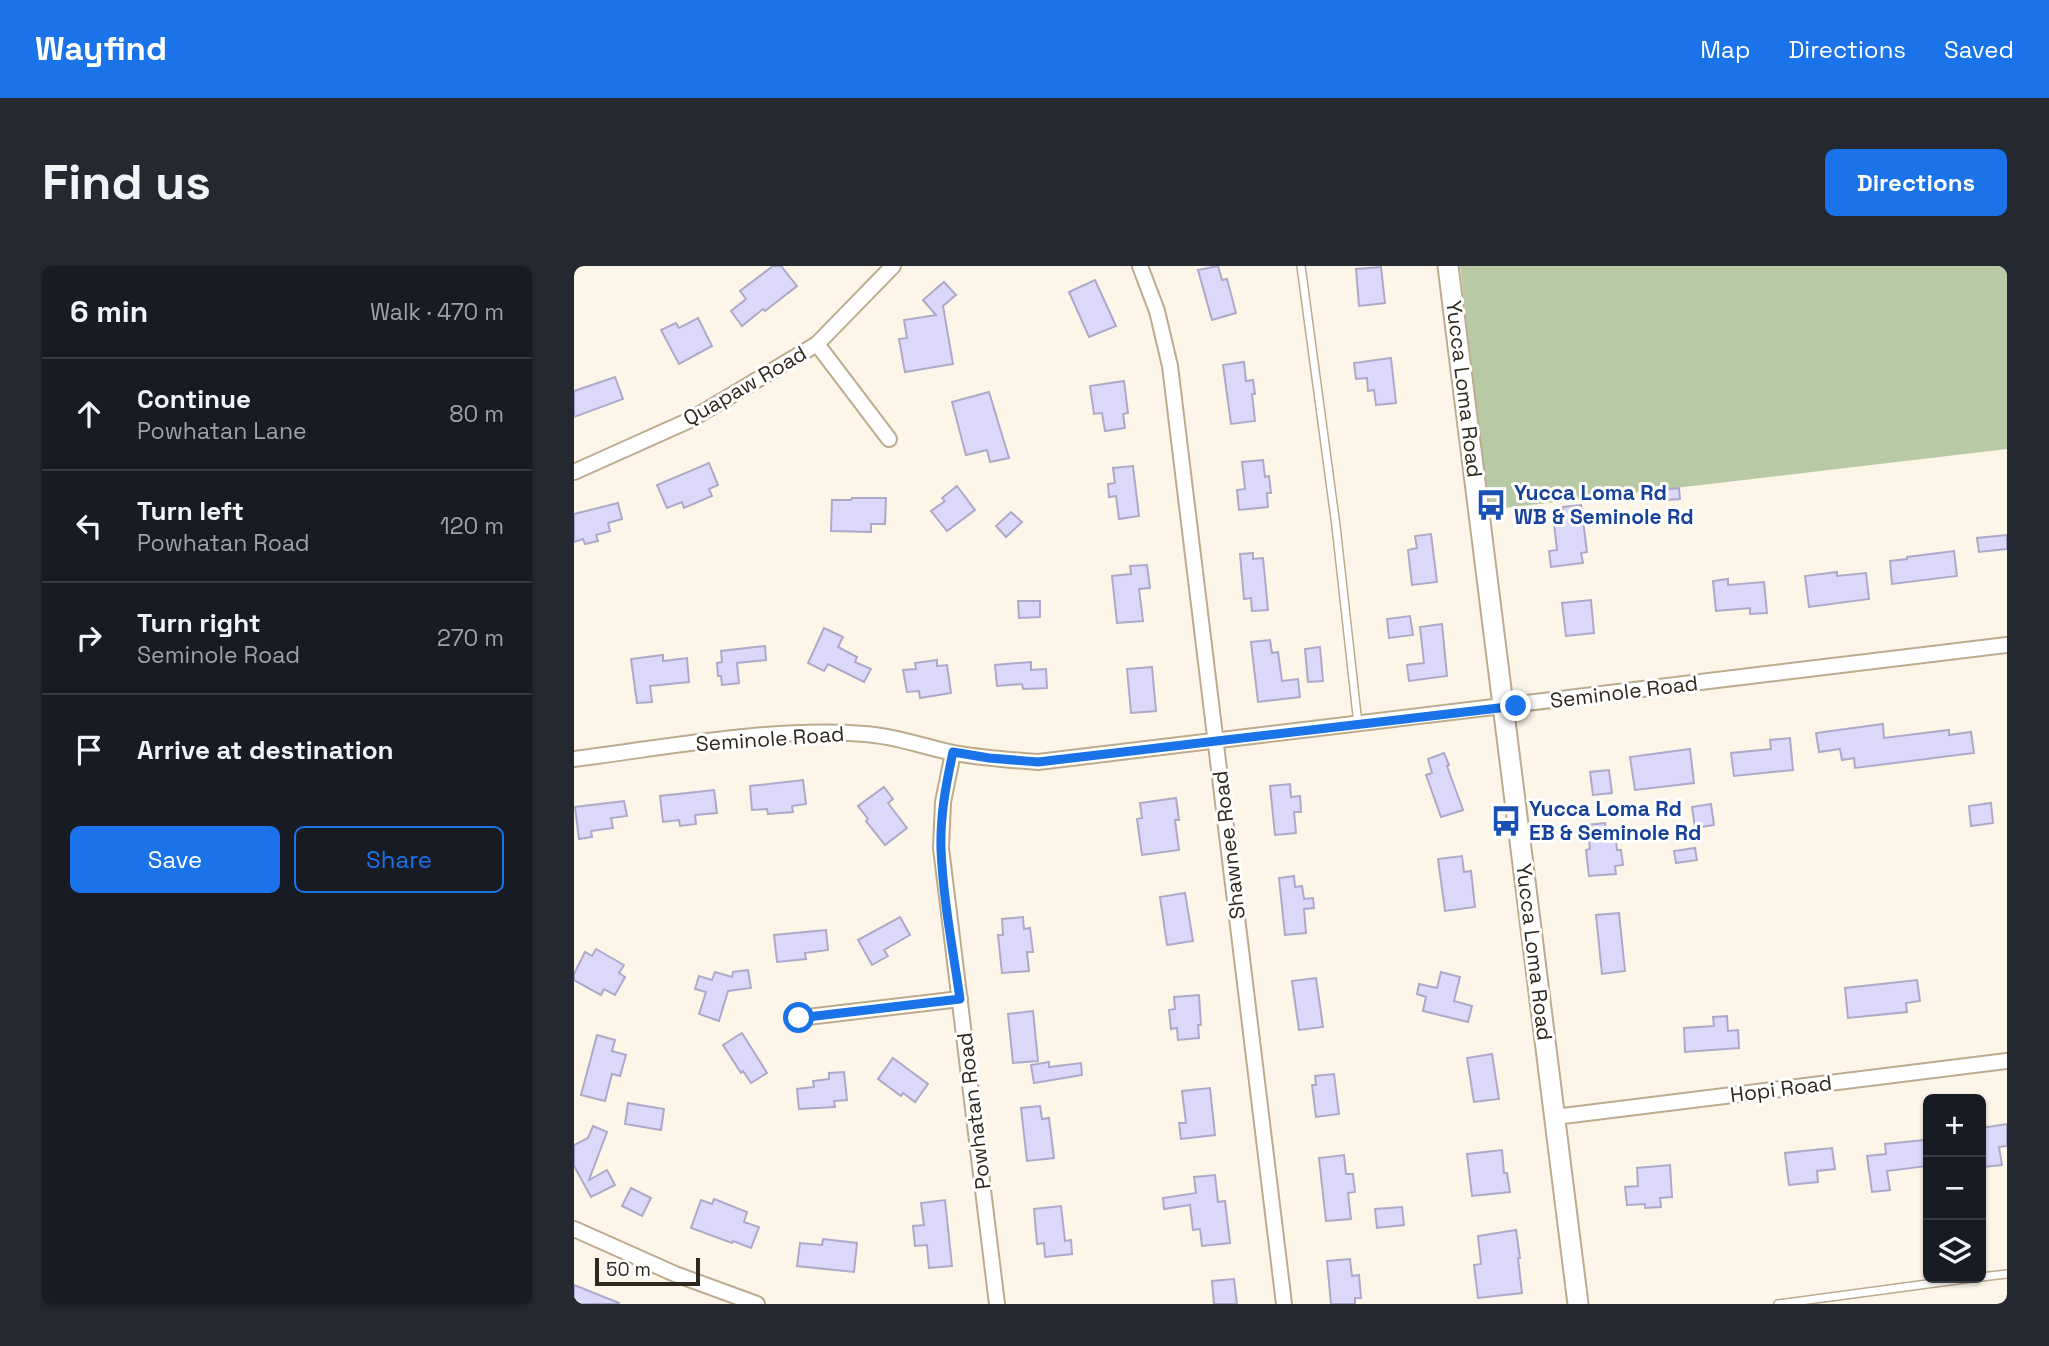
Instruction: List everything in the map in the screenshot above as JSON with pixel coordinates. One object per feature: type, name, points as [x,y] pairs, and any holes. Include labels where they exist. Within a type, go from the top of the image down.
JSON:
[{"type":"main road","name":"Yucca Loma Road","points":[[1448,266],[1578,1304]]},
{"type":"street","name":"Quapaw Road","points":[[574,472],[690,420],[817,344],[893,266]]},
{"type":"street","name":"Shawnee Road","points":[[1140,266],[1157,312],[1170,366],[1284,1304]]},
{"type":"street","points":[[817,344],[889,439]]},
{"type":"street","name":"Seminole Road","points":[[574,759],[760,735],[820,733],[867,734],[989,758],[1038,762],[2007,645]]},
{"type":"street","name":"Powhatan Road","points":[[953,752],[943,802],[941,848],[997,1304]]},
{"type":"street","points":[[799,1018],[960,999]]},
{"type":"street","name":"Hopi Road","points":[[1555,1117],[2007,1061]]},
{"type":"street","points":[[574,1229],[675,1274],[757,1304]]},
{"type":"lane","points":[[1301,266],[1336,526],[1358,724]]},
{"type":"lane","points":[[1986,1276],[2007,1274]]},
{"type":"lane","points":[[1778,1304],[1935,1283]]},
{"type":"green space","points":[[1460,266],[2007,266],[2007,449],[1488,510]]},
{"type":"building","points":[[773,266],[781,266],[797,286],[742,326],[731,311],[746,299],[740,291]]},
{"type":"building","points":[[1218,266],[1222,280],[1227,279],[1236,313],[1212,320],[1198,270]]},
{"type":"building","points":[[1381,267],[1385,303],[1359,306],[1356,269]]},
{"type":"building","points":[[1095,280],[1116,326],[1089,337],[1069,292]]},
{"type":"building","points":[[944,282],[956,295],[943,306],[953,364],[905,372],[899,339],[907,338],[904,320],[936,315],[923,300]]},
{"type":"building","points":[[698,318],[712,346],[679,364],[661,330],[676,323],[679,328]]},
{"type":"building","points":[[1391,358],[1396,403],[1376,405],[1374,390],[1368,391],[1367,378],[1356,379],[1354,363]]},
{"type":"building","points":[[1244,362],[1246,381],[1253,380],[1255,421],[1231,424],[1223,365]]},
{"type":"building","points":[[615,377],[623,399],[574,417],[574,391]]},
{"type":"building","points":[[1124,381],[1128,413],[1123,414],[1125,428],[1105,431],[1102,413],[1094,414],[1090,386]]},
{"type":"building","points":[[989,392],[1009,458],[990,462],[987,450],[966,455],[952,402]]},
{"type":"building","points":[[1263,460],[1271,493],[1267,493],[1268,507],[1239,510],[1237,490],[1245,489],[1242,462]]},
{"type":"building","points":[[709,463],[718,485],[709,489],[712,496],[684,508],[682,502],[667,508],[657,485]]},
{"type":"building","points":[[1133,466],[1139,516],[1119,519],[1116,496],[1109,497],[1108,484],[1115,483],[1113,468]]},
{"type":"building","points":[[957,486],[975,510],[947,531],[931,511],[945,501],[942,498]]},
{"type":"building","points":[[1679,488],[1680,499],[1652,501],[1651,491]]},
{"type":"building","points":[[886,498],[885,524],[871,524],[871,532],[831,531],[832,500]]},
{"type":"building","points":[[618,503],[622,519],[608,523],[610,531],[596,535],[598,541],[585,544],[583,539],[574,542],[574,514]]},
{"type":"building","points":[[1581,505],[1587,552],[1581,553],[1583,563],[1551,567],[1549,551],[1557,550],[1553,515],[1563,514],[1563,507]]},
{"type":"building","points":[[1011,512],[1022,522],[1006,537],[996,526]]},
{"type":"building","points":[[1431,534],[1437,582],[1412,585],[1408,550],[1417,548],[1415,536]]},
{"type":"building","points":[[2007,535],[2007,549],[1979,552],[1977,538]]},
{"type":"building","points":[[1954,551],[1957,576],[1892,584],[1890,561]]},
{"type":"building","points":[[1253,553],[1253,559],[1263,558],[1268,610],[1252,611],[1251,598],[1244,599],[1240,554]]},
{"type":"building","points":[[1147,565],[1150,588],[1139,589],[1143,621],[1117,623],[1112,576],[1131,574],[1130,566]]},
{"type":"building","points":[[1837,572],[1837,576],[1866,573],[1869,599],[1809,607],[1805,576]]},
{"type":"building","points":[[1728,579],[1728,585],[1764,582],[1767,613],[1750,614],[1750,608],[1716,611],[1713,581]]},
{"type":"building","points":[[1591,600],[1594,633],[1566,636],[1562,603]]},
{"type":"building","points":[[1018,601],[1040,601],[1040,617],[1019,618]]},
{"type":"building","points":[[1410,616],[1413,635],[1389,638],[1387,619]]},
{"type":"building","points":[[1442,624],[1447,676],[1409,681],[1407,665],[1424,663],[1420,627]]},
{"type":"building","points":[[824,628],[843,637],[838,647],[857,657],[855,662],[871,669],[864,682],[828,664],[824,671],[808,663]]},
{"type":"building","points":[[1270,640],[1272,653],[1278,652],[1282,681],[1298,679],[1300,697],[1258,702],[1251,642]]},
{"type":"building","points":[[765,646],[766,660],[737,663],[739,683],[722,685],[717,663],[722,662],[721,651]]},
{"type":"building","points":[[1320,647],[1323,681],[1308,682],[1305,649]]},
{"type":"building","points":[[663,655],[663,661],[687,658],[689,682],[650,686],[652,702],[637,703],[631,659]]},
{"type":"building","points":[[937,660],[937,666],[947,665],[951,693],[920,698],[919,691],[907,692],[903,670],[916,669],[915,663]]},
{"type":"building","points":[[1031,662],[1031,670],[1046,669],[1047,688],[1023,689],[1022,684],[997,686],[995,665]]},
{"type":"building","points":[[1152,667],[1156,711],[1131,713],[1127,669]]},
{"type":"building","points":[[1883,724],[1884,738],[1949,730],[1949,735],[1971,732],[1974,753],[1855,768],[1854,758],[1842,760],[1840,749],[1819,752],[1816,733]]},
{"type":"building","points":[[1790,738],[1793,770],[1734,776],[1731,753],[1771,749],[1770,740]]},
{"type":"building","points":[[1690,749],[1694,783],[1635,790],[1630,757]]},
{"type":"building","points":[[1444,753],[1463,810],[1441,817],[1426,775],[1432,773],[1428,759]]},
{"type":"building","points":[[1609,770],[1612,793],[1593,795],[1590,772]]},
{"type":"building","points":[[803,780],[806,804],[792,806],[793,812],[768,814],[767,809],[752,810],[750,786]]},
{"type":"building","points":[[1290,784],[1291,797],[1300,796],[1301,812],[1294,812],[1296,833],[1275,835],[1270,786]]},
{"type":"building","points":[[884,787],[893,799],[888,803],[907,828],[885,845],[858,806]]},
{"type":"building","points":[[714,790],[717,813],[695,815],[696,824],[680,826],[679,820],[663,822],[660,796]]},
{"type":"building","points":[[1176,798],[1179,820],[1175,820],[1179,850],[1142,855],[1137,819],[1142,818],[1140,803]]},
{"type":"building","points":[[624,801],[627,816],[611,818],[613,828],[591,831],[592,837],[579,839],[575,807]]},
{"type":"building","points":[[1991,803],[1993,823],[1971,826],[1969,806]]},
{"type":"building","points":[[1711,804],[1714,825],[1695,828],[1692,807]]},
{"type":"building","points":[[1605,823],[1607,842],[1616,841],[1617,850],[1621,850],[1623,865],[1615,866],[1616,874],[1589,876],[1587,825]]},
{"type":"building","points":[[1695,848],[1697,860],[1676,863],[1674,851]]},
{"type":"building","points":[[1462,856],[1464,872],[1471,871],[1475,907],[1445,911],[1438,859]]},
{"type":"building","points":[[1294,876],[1295,887],[1302,886],[1304,899],[1313,898],[1314,908],[1304,909],[1306,933],[1285,935],[1279,878]]},
{"type":"building","points":[[1185,893],[1193,941],[1167,945],[1160,897]]},
{"type":"building","points":[[1619,913],[1625,971],[1602,974],[1596,915]]},
{"type":"building","points":[[900,917],[910,935],[884,950],[888,956],[872,965],[858,940]]},
{"type":"building","points":[[1023,917],[1024,929],[1030,928],[1033,952],[1027,952],[1029,971],[1002,973],[998,935],[1003,935],[1002,919]]},
{"type":"building","points":[[826,930],[828,950],[805,953],[806,959],[777,962],[774,935]]},
{"type":"building","points":[[596,949],[624,965],[619,973],[625,977],[615,995],[604,989],[601,995],[574,980],[574,974],[585,952],[592,956]]},
{"type":"building","points":[[748,970],[751,988],[728,991],[719,1021],[699,1014],[706,992],[695,989],[699,976],[712,980],[715,972],[732,977],[733,972]]},
{"type":"building","points":[[1441,972],[1460,977],[1454,1001],[1472,1006],[1468,1022],[1423,1011],[1426,997],[1417,994],[1419,984],[1437,988]]},
{"type":"building","points":[[1316,978],[1323,1027],[1299,1030],[1292,981]]},
{"type":"building","points":[[1917,980],[1920,1001],[1906,1003],[1907,1012],[1848,1018],[1845,988]]},
{"type":"building","points":[[1199,995],[1199,1038],[1178,1040],[1177,1028],[1171,1029],[1169,1010],[1175,1009],[1174,997]]},
{"type":"building","points":[[1033,1011],[1038,1061],[1013,1063],[1008,1014]]},
{"type":"building","points":[[1727,1016],[1728,1031],[1738,1030],[1739,1048],[1685,1052],[1684,1028],[1714,1026],[1713,1017]]},
{"type":"building","points":[[742,1033],[767,1073],[751,1083],[743,1071],[741,1073],[723,1045]]},
{"type":"building","points":[[597,1035],[615,1040],[612,1051],[626,1055],[620,1076],[612,1074],[605,1101],[581,1095]]},
{"type":"building","points":[[1492,1054],[1499,1099],[1474,1102],[1467,1058]]},
{"type":"building","points":[[893,1058],[928,1084],[915,1102],[903,1093],[901,1096],[878,1079]]},
{"type":"building","points":[[1049,1062],[1049,1067],[1081,1063],[1082,1075],[1034,1083],[1031,1065]]},
{"type":"building","points":[[844,1072],[847,1100],[834,1101],[835,1107],[799,1109],[797,1089],[814,1087],[813,1081],[829,1079],[829,1073]]},
{"type":"building","points":[[1334,1074],[1339,1114],[1316,1117],[1312,1085],[1316,1085],[1315,1076]]},
{"type":"building","points":[[1210,1088],[1215,1135],[1181,1139],[1179,1123],[1186,1123],[1182,1091]]},
{"type":"building","points":[[628,1103],[664,1109],[661,1130],[625,1124]]},
{"type":"building","points":[[1040,1106],[1042,1119],[1049,1118],[1054,1158],[1027,1161],[1021,1108]]},
{"type":"building","points":[[2007,1124],[2007,1146],[1999,1147],[2002,1165],[1986,1167],[1986,1127]]},
{"type":"building","points":[[593,1126],[607,1132],[589,1180],[607,1170],[615,1185],[591,1197],[574,1166],[574,1145],[588,1138]]},
{"type":"building","points":[[1923,1140],[1923,1166],[1887,1171],[1890,1190],[1872,1192],[1867,1156],[1886,1154],[1885,1144]]},
{"type":"building","points":[[1832,1148],[1835,1169],[1817,1171],[1818,1182],[1789,1185],[1785,1153]]},
{"type":"building","points":[[1502,1150],[1504,1173],[1507,1173],[1510,1192],[1472,1196],[1467,1154]]},
{"type":"building","points":[[1344,1155],[1346,1174],[1353,1174],[1355,1192],[1348,1193],[1351,1219],[1326,1221],[1319,1158]]},
{"type":"building","points":[[1670,1165],[1672,1197],[1660,1198],[1661,1207],[1627,1205],[1625,1187],[1638,1186],[1637,1168]]},
{"type":"building","points":[[1215,1175],[1218,1202],[1225,1201],[1230,1243],[1202,1246],[1200,1229],[1193,1230],[1190,1205],[1164,1209],[1163,1198],[1196,1193],[1194,1177]]},
{"type":"building","points":[[631,1188],[651,1198],[642,1216],[622,1206]]},
{"type":"building","points":[[714,1199],[747,1212],[744,1222],[759,1227],[751,1248],[691,1228],[701,1200],[712,1204]]},
{"type":"building","points":[[945,1200],[952,1266],[929,1268],[927,1245],[915,1246],[913,1226],[924,1225],[921,1203]]},
{"type":"building","points":[[1061,1206],[1065,1241],[1071,1240],[1072,1254],[1045,1257],[1044,1243],[1037,1244],[1034,1209]]},
{"type":"building","points":[[1402,1207],[1404,1225],[1377,1228],[1375,1209]]},
{"type":"building","points":[[1516,1230],[1522,1293],[1478,1298],[1474,1265],[1481,1264],[1478,1236]]},
{"type":"building","points":[[823,1239],[857,1243],[854,1272],[797,1266],[800,1243],[822,1245]]},
{"type":"building","points":[[1350,1259],[1352,1276],[1359,1275],[1361,1298],[1355,1298],[1355,1304],[1331,1304],[1327,1261]]},
{"type":"building","points":[[1234,1279],[1237,1304],[1214,1304],[1212,1281]]},
{"type":"building","points":[[574,1285],[619,1303],[619,1304],[574,1304]]},
{"type":"place","name":"Yucca Loma Rd WB & Seminole Rd","points":[[1491,505]]},
{"type":"place","name":"Yucca Loma Rd EB & Seminole Rd","points":[[1506,821]]},
{"type":"route","points":[[799,1018],[960,999],[941,848],[943,802],[953,752],[1038,762],[1516,706]]}]
